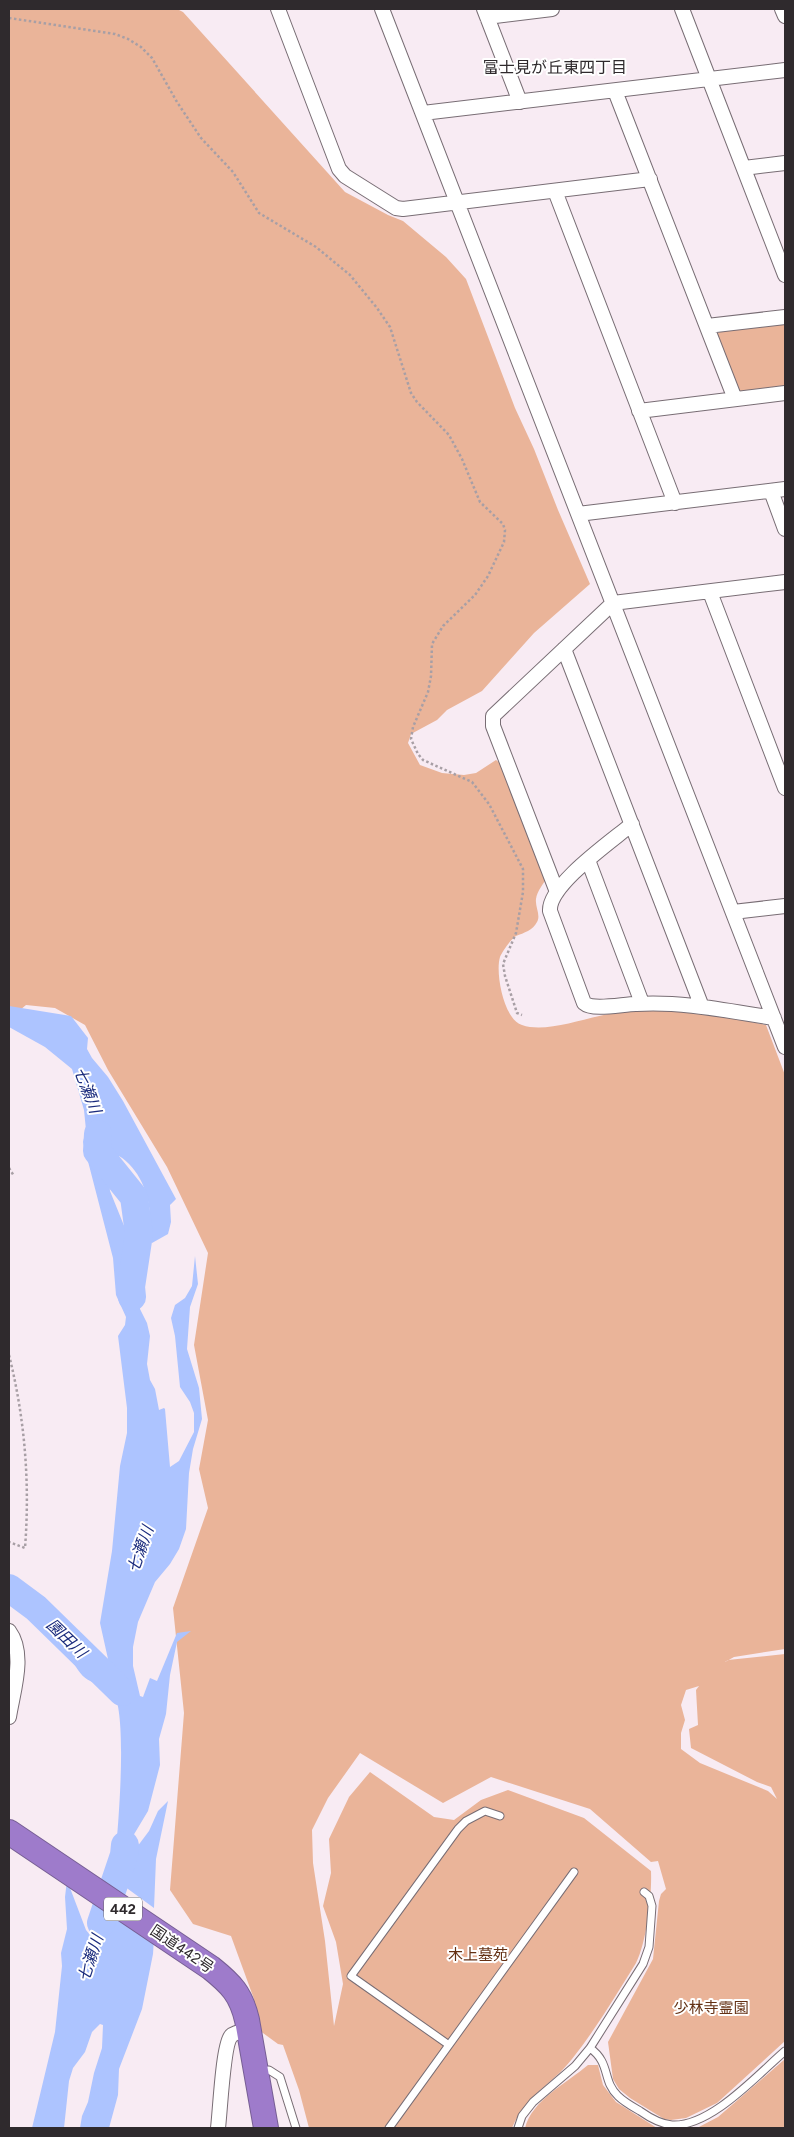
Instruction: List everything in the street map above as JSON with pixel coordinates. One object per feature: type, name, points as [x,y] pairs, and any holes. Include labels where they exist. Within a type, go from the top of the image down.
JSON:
[{"type":"highway","name":"国道442号","points":[[9,1832],[211,1968],[238,1995],[249,2030],[266,2128]]},
{"type":"street","points":[[278,9],[342,173],[399,209],[650,179]]},
{"type":"street","points":[[382,9],[785,1047]]},
{"type":"street","points":[[520,102],[486,13],[552,9]]},
{"type":"street","points":[[682,9],[785,275]]},
{"type":"street","points":[[782,9],[785,16]]},
{"type":"street","points":[[423,113],[785,70]]},
{"type":"street","points":[[615,91],[735,399]]},
{"type":"street","points":[[744,168],[785,163]]},
{"type":"street","points":[[555,191],[676,502]]},
{"type":"street","points":[[707,326],[785,317]]},
{"type":"street","points":[[639,411],[785,393]]},
{"type":"street","points":[[578,514],[785,490]]},
{"type":"street","points":[[771,491],[785,529]]},
{"type":"street","points":[[557,892],[492,721],[493,716],[613,603],[785,582]]},
{"type":"street","points":[[710,592],[785,788]]},
{"type":"street","points":[[564,649],[702,1007]]},
{"type":"street","points":[[632,824],[569,875],[550,904],[550,911],[584,1003],[592,1007],[642,1004],[702,1007],[774,1018]]},
{"type":"street","points":[[588,860],[642,1004]]},
{"type":"street","points":[[733,912],[785,906]]},
{"type":"street","points":[[9,1631],[16,1648],[17,1664],[9,1717]]},
{"type":"street","points":[[218,2128],[226,2051],[229,2039],[235,2033],[249,2030]]},
{"type":"lane","points":[[448,2045],[351,1976],[458,1829],[466,1821],[485,1811],[500,1816]]},
{"type":"lane","points":[[389,2128],[574,1872]]},
{"type":"lane","points":[[518,2128],[522,2116],[532,2102],[576,2066],[590,2048],[646,1959],[650,1939],[652,1906],[651,1899],[644,1892]]},
{"type":"lane","points":[[590,2048],[602,2058],[610,2085],[619,2097],[656,2121],[671,2125],[696,2120],[717,2110],[785,2051]]},
{"type":"lane","points":[[256,2071],[269,2070],[280,2078],[296,2128]]},
{"type":"path","points":[[9,18],[115,34],[134,43],[152,58],[201,138],[234,172],[259,213],[316,247],[338,265],[358,284],[383,315],[397,346],[411,393],[417,402],[449,435],[462,459],[480,502],[503,524],[505,530],[504,542],[488,576],[474,595],[436,635],[432,644],[432,676],[428,692],[413,727],[411,739],[423,760],[472,782],[489,804],[521,864],[524,874],[523,892],[516,933],[503,964],[517,1013],[522,1015]]},
{"type":"path","points":[[9,1168],[14,1176]]},
{"type":"path","points":[[9,1355],[21,1410],[28,1508],[25,1548],[9,1542]]},
{"type":"green space","points":[[9,9],[177,9],[183,12],[345,192],[403,221],[446,257],[466,279],[515,408],[590,584],[534,633],[482,691],[447,710],[437,720],[411,734],[408,743],[420,765],[442,773],[464,775],[476,773],[496,760],[506,768],[548,876],[537,896],[537,922],[531,929],[516,936],[500,957],[500,984],[510,1015],[522,1025],[532,1027],[556,1026],[615,1013],[634,1011],[672,1011],[710,1015],[766,1025],[785,1075],[785,1649],[734,1657],[729,1660],[785,1654],[785,2041],[717,2103],[686,2118],[664,2119],[630,2098],[619,2089],[613,2079],[608,2042],[653,1959],[659,1901],[661,1894],[666,1889],[658,1861],[651,1862],[590,1809],[491,1777],[443,1803],[360,1753],[328,1798],[312,1830],[313,1863],[325,1941],[334,2026],[343,1984],[336,1942],[323,1906],[331,1873],[329,1839],[349,1797],[370,1772],[434,1817],[454,1820],[481,1800],[508,1790],[584,1818],[651,1871],[648,1918],[643,1943],[636,1963],[606,2012],[572,2059],[525,2106],[512,2128],[309,2128],[299,2090],[283,2045],[278,2044],[252,2025],[254,1999],[231,1936],[193,1924],[170,1890],[184,1713],[173,1608],[208,1508],[199,1469],[208,1420],[194,1345],[208,1253],[167,1167],[108,1070],[85,1025],[55,1008],[26,1005],[20,1010],[9,1012]],"holes":[[[699,1686],[696,1690],[698,1725],[689,1729],[691,1748],[757,1782],[771,1787],[777,1799],[768,1791],[700,1763],[681,1749],[681,1733],[685,1720],[681,1705],[686,1690]]]},
{"type":"green space","points":[[785,324],[785,387],[741,391],[734,388],[716,338],[718,333]]},
{"type":"green space","points":[[785,2059],[785,2128],[697,2128],[718,2117]]},
{"type":"green space","points":[[588,2065],[598,2065],[603,2085],[616,2102],[657,2128],[525,2128],[529,2118],[542,2101]]},
{"type":"water","points":[[9,1006],[71,1016],[88,1038],[87,1049],[123,1101],[176,1199],[170,1205],[171,1222],[168,1234],[152,1243],[147,1238],[150,1215],[149,1204],[141,1181],[128,1163],[119,1156],[108,1168],[110,1191],[131,1243],[138,1273],[140,1309],[147,1323],[150,1336],[147,1364],[159,1410],[165,1409],[170,1467],[179,1461],[194,1432],[194,1413],[190,1402],[180,1387],[175,1336],[171,1318],[175,1305],[185,1298],[192,1286],[195,1256],[198,1284],[190,1307],[187,1349],[199,1388],[202,1419],[193,1449],[189,1473],[186,1529],[179,1549],[170,1564],[155,1582],[138,1622],[133,1647],[133,1666],[140,1696],[143,1697],[150,1678],[157,1681],[177,1633],[191,1631],[177,1642],[170,1675],[166,1714],[159,1739],[160,1765],[148,1811],[133,1836],[134,1851],[149,1831],[158,1811],[168,1801],[156,1859],[154,1908],[113,1878],[119,1811],[121,1752],[118,1705],[113,1692],[106,1686],[92,1682],[83,1676],[43,1619],[9,1598],[9,1588],[44,1606],[55,1615],[71,1647],[89,1669],[104,1677],[112,1677],[100,1623],[112,1551],[120,1466],[127,1433],[127,1408],[118,1336],[125,1325],[126,1317],[116,1295],[113,1258],[83,1142],[86,1130],[84,1110],[72,1069],[45,1047],[9,1027]]},
{"type":"water","points":[[67,1880],[86,1930],[90,1935],[96,1928],[103,1904],[154,1938],[153,1954],[142,2009],[119,2069],[118,2095],[109,2128],[80,2128],[102,2048],[103,2025],[100,2024],[92,2032],[85,2052],[73,2068],[69,2081],[64,2128],[32,2128],[55,2032],[62,1966],[61,1953],[67,1929],[65,1897]]},
{"type":"waterway","name":"七瀬川","points":[[98,1134],[97,1151],[134,1197],[139,1234],[131,1287],[132,1297]]},
{"type":"waterway","name":"園田川","points":[[9,1588],[36,1608],[122,1692]]},
{"type":"waterway","name":"七瀬川","points":[[101,1923],[124,1855],[125,1845]]},
{"type":"district","name":"富士見が丘東四丁目","points":[[555,67]]},
{"type":"park label","name":"木上墓苑","points":[[478,1955]]},
{"type":"park label","name":"少林寺霊園","points":[[711,2008]]}]
